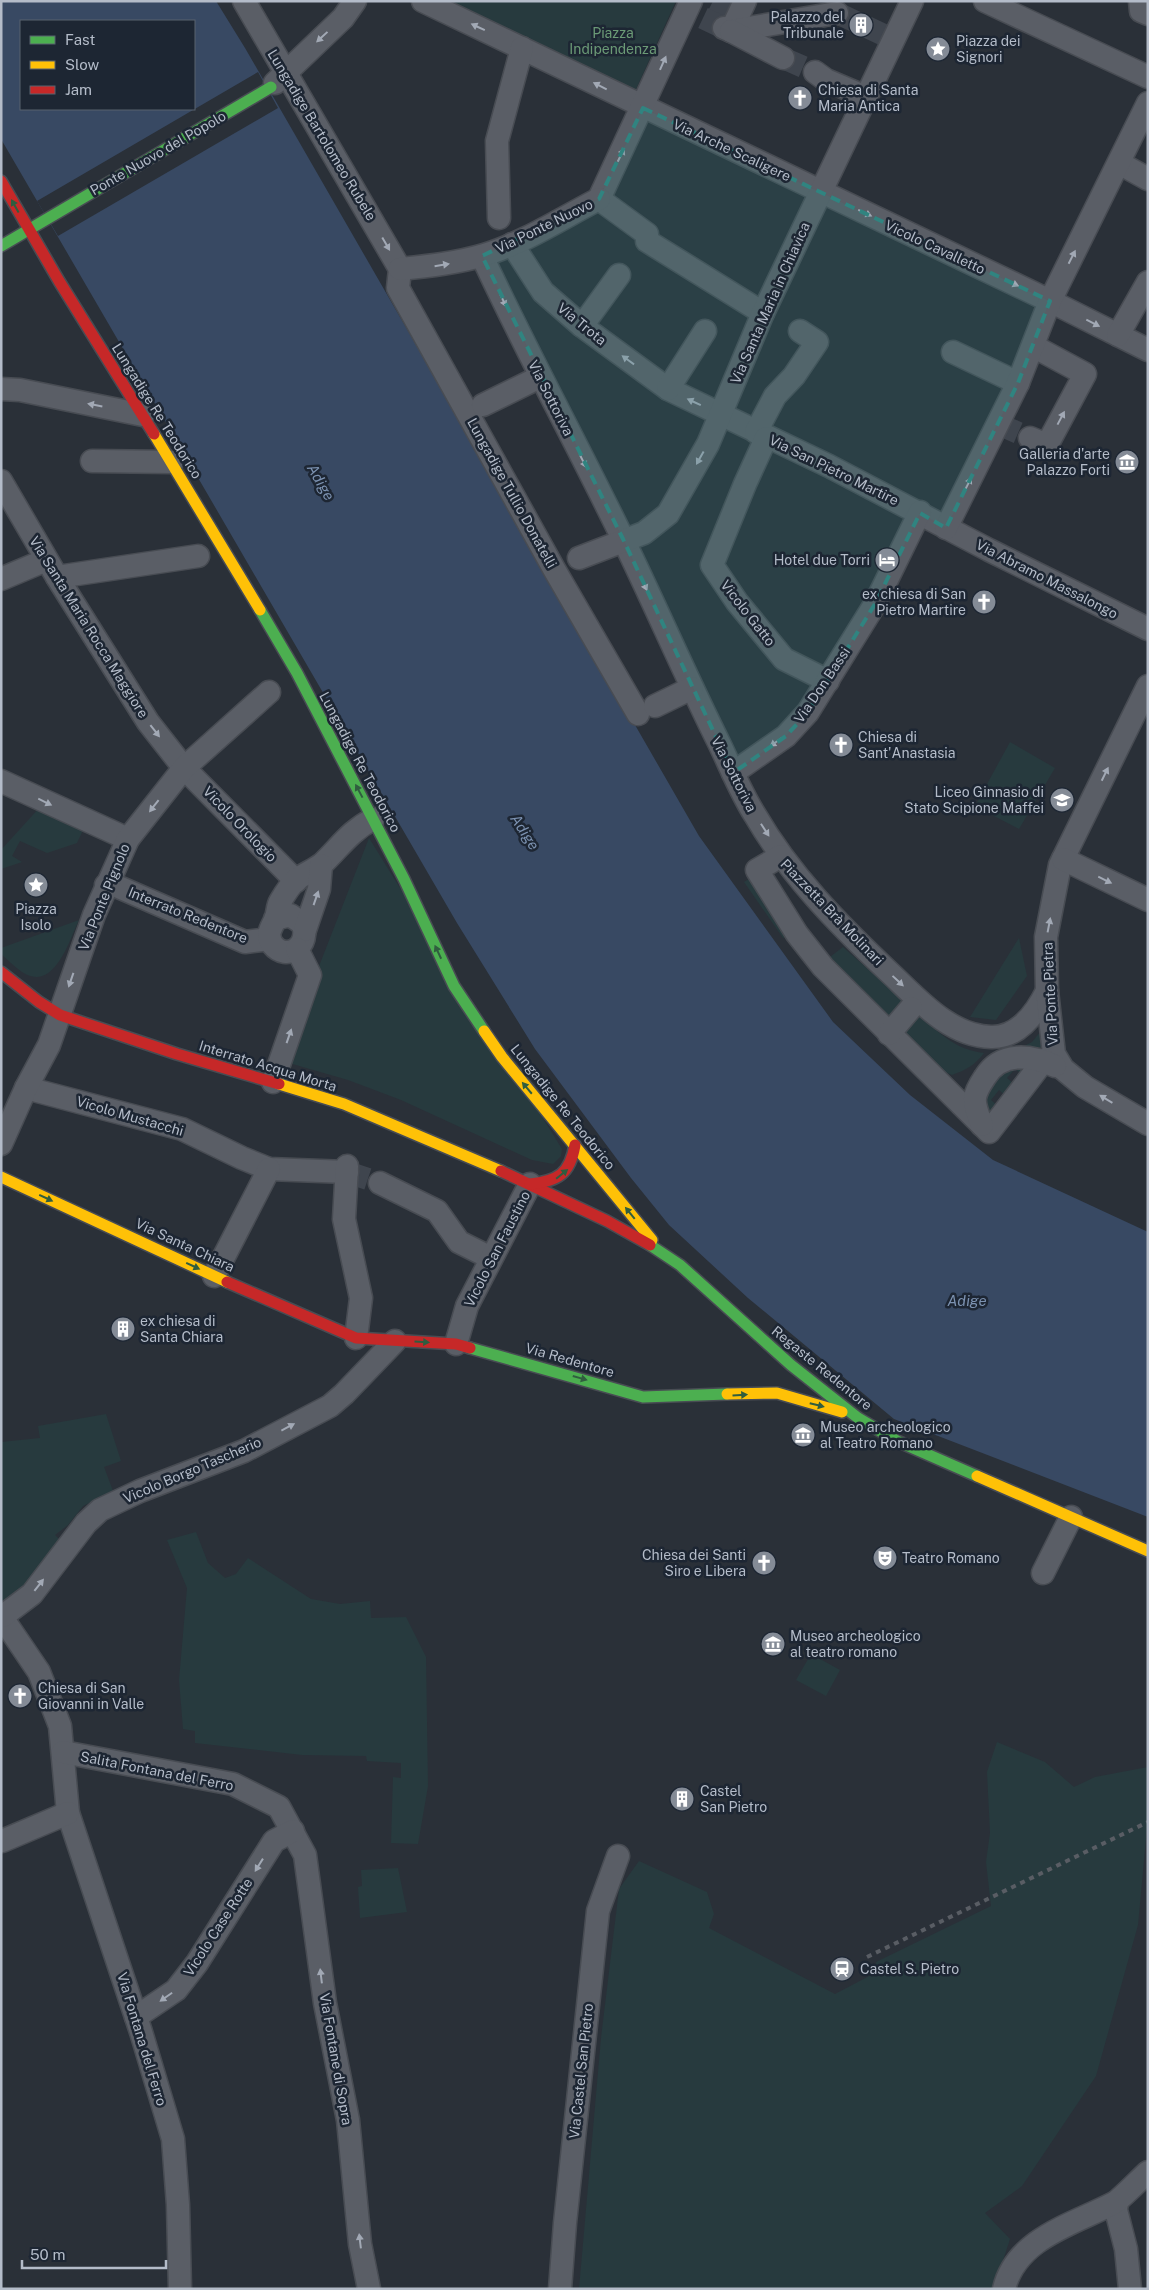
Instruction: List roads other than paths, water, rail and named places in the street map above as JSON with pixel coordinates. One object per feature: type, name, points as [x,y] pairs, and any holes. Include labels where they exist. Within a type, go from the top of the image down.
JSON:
[{"type":"main road","name":"Ponte Nuovo del Popolo","points":[[1,246],[278,80]]},
{"type":"main road","name":"Lungadige Re Teodorico","points":[[1,181],[29,230],[172,462],[297,673],[404,879],[454,986],[502,1057],[661,1251]]},
{"type":"main road","name":"Lungadige Re Teodorico","points":[[54,271],[46,246],[46,234],[52,220],[63,209]]},
{"type":"main road","points":[[1,250],[23,251],[54,271]]},
{"type":"main road","name":"Interrato Acqua Morta","points":[[1,972],[60,1016],[177,1054],[344,1104],[530,1184],[608,1221],[661,1251]]},
{"type":"main road","points":[[530,1184],[545,1183],[561,1176],[573,1161],[575,1145]]},
{"type":"main road","name":"Via Santa Chiara","points":[[1,1177],[214,1276],[356,1338]]},
{"type":"main road","name":"Regaste Redentore","points":[[661,1251],[695,1277],[796,1379],[858,1418],[897,1441],[1148,1551]]},
{"type":"main road","name":"Via Redentore","points":[[356,1338],[456,1344],[643,1397],[777,1393],[822,1405],[858,1418]]},
{"type":"main road","name":"Via Redentore","points":[[777,1393],[796,1379]]},
{"type":"street","name":"Lungadige Bartolomeo Rubele","points":[[244,1],[278,80],[400,269]]},
{"type":"street","points":[[278,80],[343,18],[354,1]]},
{"type":"street","name":"Via Arche Scaligere","points":[[423,1],[821,192]]},
{"type":"street","points":[[734,17],[837,13],[814,1]]},
{"type":"street","name":"Via Santa Maria in Chiavica","points":[[623,539],[644,533],[668,514],[708,444],[763,313],[881,65],[889,38],[912,1]]},
{"type":"street","points":[[1140,1],[1141,11],[1148,14]]},
{"type":"street","points":[[1000,7],[1148,77]]},
{"type":"street","points":[[694,10],[643,108],[599,199],[647,234],[648,241],[763,313]]},
{"type":"street","points":[[734,17],[783,58]]},
{"type":"street","points":[[499,218],[497,141],[522,48]]},
{"type":"street","points":[[815,72],[826,80],[866,97]]},
{"type":"street","points":[[946,528],[1018,383],[1050,301],[1148,103]]},
{"type":"street","points":[[1119,164],[1148,179]]},
{"type":"street","name":"Vicolo Cavalletto","points":[[821,192],[1148,350]]},
{"type":"street","name":"Via Ponte Nuovo","points":[[400,269],[443,265],[482,256],[512,244],[599,199]]},
{"type":"street","name":"Via Trota","points":[[512,244],[543,292],[582,326],[668,389],[721,414]]},
{"type":"street","name":"Via Sottoriva","points":[[482,256],[540,377],[623,539],[733,773],[754,814],[781,856]]},
{"type":"street","name":"Lungadige Tullio Donatelli","points":[[400,269],[398,288],[475,426],[646,710],[692,688]]},
{"type":"street","points":[[582,326],[619,275]]},
{"type":"street","points":[[1118,335],[1148,282]]},
{"type":"street","points":[[668,389],[705,331]]},
{"type":"street","points":[[761,435],[775,396],[794,376],[817,342],[800,331]]},
{"type":"street","points":[[1030,438],[1047,445],[1085,374],[1033,346]]},
{"type":"street","points":[[953,352],[1018,383]]},
{"type":"street","points":[[483,405],[540,377]]},
{"type":"street","points":[[1,389],[20,390],[143,415]]},
{"type":"street","name":"Via San Pietro Martire","points":[[721,414],[920,512],[946,528]]},
{"type":"street","name":"Vicolo Gatto","points":[[761,435],[712,565],[737,602],[784,659],[828,681]]},
{"type":"street","points":[[92,461],[172,462]]},
{"type":"street","name":"Via Santa Maria Rocca Maggiore","points":[[1,482],[52,569],[148,722],[184,768]]},
{"type":"street","name":"Via Don Bassi","points":[[733,773],[786,736],[808,712],[875,604],[920,512]]},
{"type":"street","name":"Via Abramo Massalongo","points":[[946,528],[1148,629]]},
{"type":"street","points":[[578,558],[623,539]]},
{"type":"street","points":[[1,579],[52,569],[198,556]]},
{"type":"street","name":"Via Ponte Pietra","points":[[1148,686],[1060,865],[1046,936],[1048,991],[1054,1054],[1053,1065],[1085,1087],[1148,1124]]},
{"type":"street","name":"Via Ponte Pignolo","points":[[1,1144],[26,1088],[49,1045],[106,885],[128,839],[184,768],[269,692]]},
{"type":"street","name":"Vicolo Orologio","points":[[184,768],[296,880]]},
{"type":"street","points":[[1,781],[128,839]]},
{"type":"street","points":[[321,865],[319,889],[301,939],[291,952],[278,949],[272,929],[279,903],[296,880],[321,865],[357,828],[373,819]]},
{"type":"street","name":"Piazzetta Brà Molinari","points":[[982,1126],[823,966],[798,934],[757,870],[781,856],[824,908],[853,938],[932,1012],[964,1032],[992,1038],[1007,1035],[1022,1026],[1037,1010],[1048,991]]},
{"type":"street","points":[[1063,859],[1148,900]]},
{"type":"street","name":"Interrato Redentore","points":[[106,885],[114,885],[245,942],[272,929]]},
{"type":"street","points":[[272,929],[290,915],[302,923],[301,939],[310,976],[273,1082]]},
{"type":"street","points":[[890,1034],[911,1008]]},
{"type":"street","points":[[1022,1056],[1053,1065],[989,1132],[982,1126],[975,1099],[979,1086],[1001,1060],[1022,1056]]},
{"type":"street","name":"Piazzetta Brà Molinari","points":[[931,1074],[959,1085],[974,1083],[1001,1060]]},
{"type":"street","name":"Vicolo Mustacchi","points":[[26,1088],[182,1129],[269,1169],[347,1169],[344,1219],[361,1298],[356,1338]]},
{"type":"street","points":[[214,1276],[269,1169]]},
{"type":"street","points":[[380,1183],[437,1211],[459,1242],[491,1258]]},
{"type":"street","name":"Vicolo San Faustino","points":[[456,1344],[467,1306],[530,1184]]},
{"type":"street","name":"Vicolo Borgo Tascherio","points":[[2,1616],[32,1594],[86,1523],[100,1510],[140,1491],[244,1451],[330,1406],[344,1394],[395,1340]]},
{"type":"street","points":[[1043,1573],[1071,1517]]},
{"type":"street","name":"Via Fontana del Ferro","points":[[2,1616],[39,1672],[47,1688],[60,1726],[67,1804],[136,2017],[173,2139],[178,2204],[180,2289]]},
{"type":"street","name":"Salita Fontana del Ferro","points":[[63,1752],[233,1784],[279,1807],[292,1832]]},
{"type":"street","points":[[2,1841],[67,1804]]},
{"type":"street","name":"Vicolo Case Rotte","points":[[136,2017],[176,1990],[197,1963],[274,1841],[292,1832]]},
{"type":"street","name":"Via Fontane di Sopra","points":[[292,1832],[305,1855],[325,2003],[348,2120],[360,2244],[369,2289]]},
{"type":"street","name":"Via Castel San Pietro","points":[[560,2289],[565,2222],[598,1911],[618,1856]]},
{"type":"street","points":[[1004,2289],[1008,2274],[1020,2258],[1042,2239],[1068,2223],[1117,2202],[1148,2172]]},
{"type":"street","points":[[1117,2202],[1116,2210],[1126,2249],[1130,2289]]},
{"type":"water","name":"Adige","points":[[1,1],[216,1],[245,48],[699,836],[833,1022],[910,1095],[993,1160],[1148,1232],[1148,1517],[894,1419],[748,1298],[669,1225],[631,1178],[535,1049],[457,923],[1,139]]},
{"type":"tunnel","points":[[713,1],[733,11]]},
{"type":"tunnel","points":[[837,13],[886,36]]},
{"type":"tunnel","points":[[703,18],[724,28]]},
{"type":"tunnel","points":[[783,58],[815,72]]},
{"type":"tunnel","points":[[998,424],[1030,438]]},
{"type":"tunnel","points":[[347,1172],[380,1183]]},
{"type":"railway","points":[[867,1957],[1148,1822]]},
{"type":"place","name":"Palazzo del Tribunale","points":[[861,25]]},
{"type":"place","name":"Piazza dei Signori","points":[[938,49]]},
{"type":"place","name":"Chiesa di Santa Maria Antica","points":[[800,98]]},
{"type":"place","name":"Galleria d'arte Palazzo Forti","points":[[1127,462]]},
{"type":"place","name":"Hotel due Torri","points":[[887,560]]},
{"type":"place","name":"ex chiesa di San Pietro Martire","points":[[984,602]]},
{"type":"place","name":"Chiesa di Sant'Anastasia","points":[[841,745]]},
{"type":"place","name":"Liceo Ginnasio di Stato Scipione Maffei","points":[[1062,800]]},
{"type":"place","name":"Piazza Isolo","points":[[36,885]]},
{"type":"place","name":"ex chiesa di Santa Chiara","points":[[123,1329]]},
{"type":"place","name":"Museo archeologico al Teatro Romano","points":[[803,1435]]},
{"type":"place","name":"Teatro Romano","points":[[885,1558]]},
{"type":"place","name":"Chiesa dei Santi Siro e Libera","points":[[764,1563]]},
{"type":"place","name":"Museo archeologico al teatro romano","points":[[773,1644]]},
{"type":"place","name":"Chiesa di San Giovanni in Valle","points":[[20,1696]]},
{"type":"place","name":"Castel San Pietro","points":[[682,1799]]},
{"type":"place","name":"Castel S. Pietro","points":[[842,1969]]},
{"type":"park label","name":"Piazza Indipendenza","points":[[613,42]]}]
